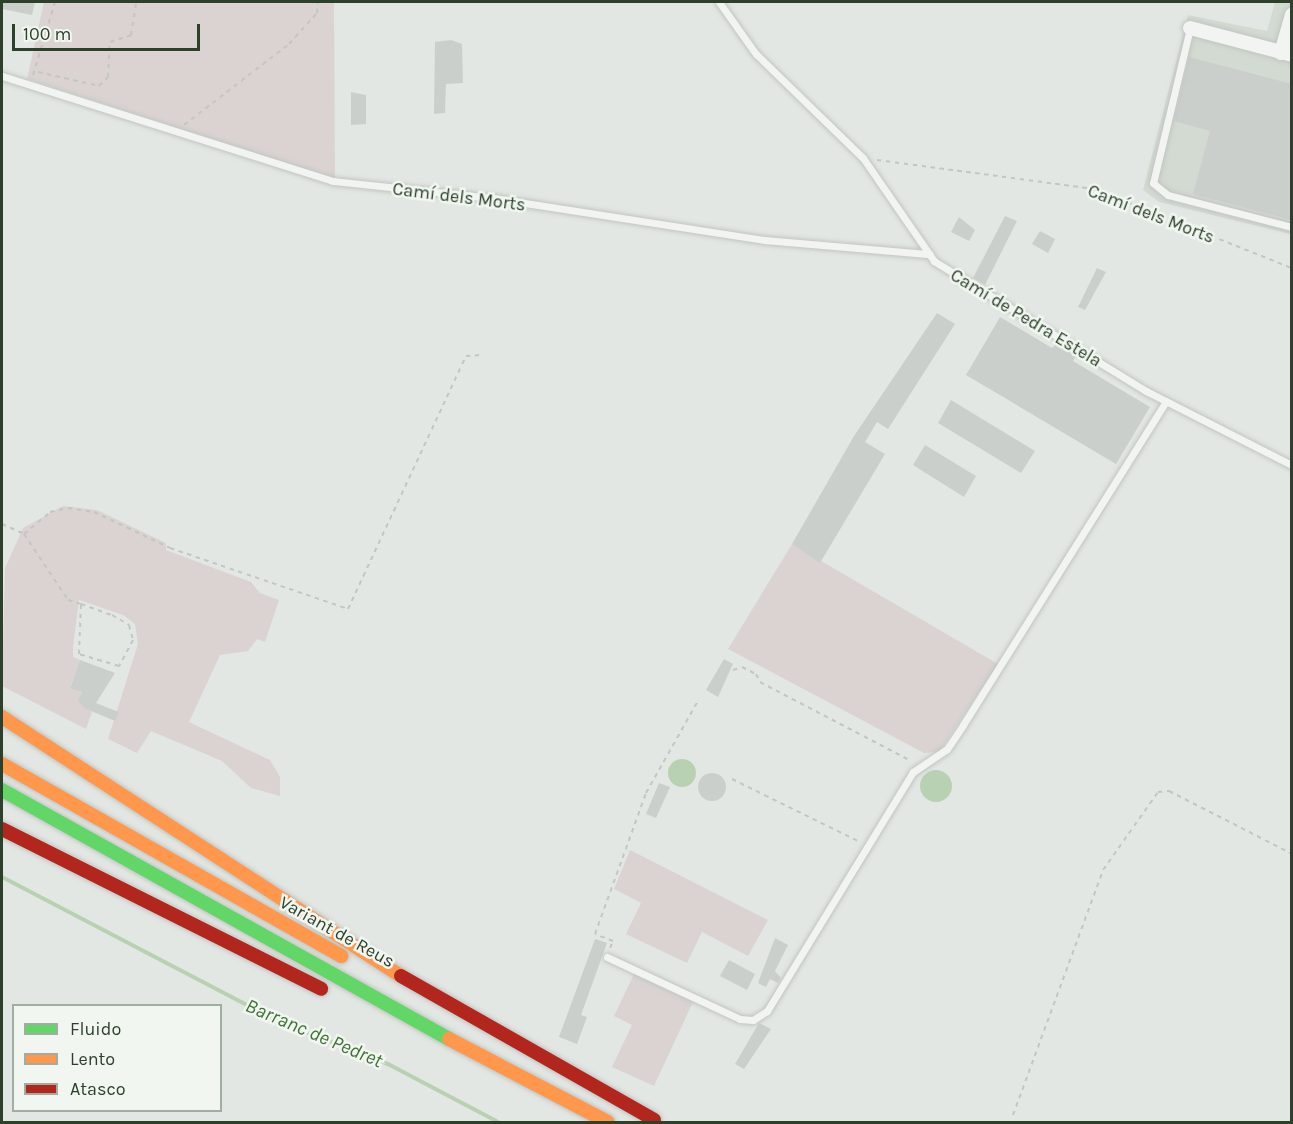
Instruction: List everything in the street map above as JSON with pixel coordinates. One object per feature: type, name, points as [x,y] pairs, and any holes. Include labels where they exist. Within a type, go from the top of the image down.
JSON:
[{"type":"highway","points":[[2,717],[389,969],[656,1121]]},
{"type":"highway","name":"Variant de Reus","points":[[2,764],[456,1019],[656,1121]]},
{"type":"highway","points":[[2,790],[350,987],[608,1122]]},
{"type":"highway","points":[[2,829],[332,994]]},
{"type":"highway","points":[[353,1004],[590,1122]]},
{"type":"street","points":[[1190,28],[1286,54],[1292,15]]},
{"type":"lane","name":"Camí de Pedra Estela","points":[[719,2],[756,54],[863,158],[929,254],[961,282],[1166,401],[1292,465]]},
{"type":"lane","points":[[1190,28],[1154,183],[1168,195],[1292,227]]},
{"type":"lane","name":"Camí dels Morts","points":[[2,76],[333,181],[493,198],[765,240],[929,254]]},
{"type":"lane","points":[[608,957],[740,1019],[753,1020],[776,999],[868,846],[922,766],[947,749],[963,725],[1166,401]]},
{"type":"path","points":[[38,72],[55,2]]},
{"type":"path","points":[[28,78],[38,72],[99,86],[108,78],[110,42],[131,35],[136,2]]},
{"type":"path","points":[[182,126],[289,44],[317,13],[318,2]]},
{"type":"path","name":"Camí dels Morts","points":[[863,158],[1094,189],[1292,268]]},
{"type":"path","points":[[24,534],[50,512],[68,508],[94,512],[170,548],[348,609],[466,356],[481,355]]},
{"type":"path","points":[[2,524],[24,534],[68,600],[81,604],[129,625],[134,640],[119,666],[79,654],[81,604]]},
{"type":"path","points":[[733,670],[742,667],[756,674],[760,682],[922,766]]},
{"type":"path","points":[[608,957],[613,941],[595,934],[646,793],[699,699]]},
{"type":"path","points":[[732,779],[868,846]]},
{"type":"path","points":[[1013,1114],[1103,870],[1158,792],[1169,791],[1292,855]]},
{"type":"shaded area","points":[[44,2],[334,2],[335,179],[27,79]]},
{"type":"shaded area","points":[[1275,2],[1291,2],[1291,234],[1159,202],[1143,190],[1188,15],[1267,31]]},
{"type":"shaded area","points":[[63,506],[97,510],[166,543],[166,550],[251,582],[260,593],[279,600],[265,642],[257,639],[248,651],[220,655],[189,722],[270,760],[280,777],[280,796],[251,788],[222,761],[151,731],[137,753],[108,739],[138,644],[135,624],[123,615],[79,600],[73,657],[80,660],[70,687],[82,692],[79,701],[92,712],[86,729],[2,686],[5,568],[23,528]]},
{"type":"shaded area","points":[[792,544],[998,664],[939,752],[924,753],[728,649]]},
{"type":"shaded area","points":[[682,759],[692,763],[696,773],[692,783],[682,787],[672,783],[668,773],[672,763]]},
{"type":"shaded area","points":[[936,770],[947,775],[952,786],[947,797],[936,802],[925,797],[920,786],[925,775]]},
{"type":"shaded area","points":[[630,850],[768,920],[748,956],[702,932],[687,963],[626,934],[641,903],[614,889]]},
{"type":"shaded area","points":[[634,974],[693,1002],[654,1086],[612,1067],[632,1025],[614,1016]]},
{"type":"building","points":[[2,2],[35,2],[32,15],[2,9]]},
{"type":"building","points":[[451,40],[462,44],[463,83],[446,84],[445,113],[434,114],[435,42]]},
{"type":"building","points":[[1189,57],[1292,84],[1292,220],[1193,194],[1210,131],[1174,121]]},
{"type":"building","points":[[351,92],[366,95],[366,124],[351,125]]},
{"type":"building","points":[[1005,216],[1017,221],[985,285],[973,278]]},
{"type":"building","points":[[959,217],[975,230],[969,241],[951,232]]},
{"type":"building","points":[[1040,231],[1055,239],[1048,253],[1032,244]]},
{"type":"building","points":[[1097,268],[1106,272],[1085,310],[1078,307]]},
{"type":"building","points":[[937,313],[955,324],[888,429],[877,422],[865,442],[885,454],[820,563],[792,544],[854,436]]},
{"type":"building","points":[[1000,317],[1052,348],[1057,343],[1077,355],[1073,361],[1150,407],[1116,464],[966,375]]},
{"type":"building","points":[[951,400],[1035,451],[1021,473],[938,423]]},
{"type":"building","points":[[925,445],[976,476],[964,497],[913,465]]},
{"type":"building","points":[[724,659],[733,664],[718,697],[706,690]]},
{"type":"building","points":[[80,660],[115,673],[96,703],[119,712],[115,721],[84,708],[78,701],[82,692],[70,688]]},
{"type":"building","points":[[712,773],[722,777],[726,787],[722,797],[712,801],[702,797],[698,787],[702,777]]},
{"type":"building","points":[[659,783],[670,787],[656,818],[646,814]]},
{"type":"building","points":[[775,938],[788,945],[775,971],[781,978],[778,983],[770,979],[766,987],[758,983]]},
{"type":"building","points":[[595,939],[607,943],[581,1015],[587,1017],[577,1044],[559,1037]]},
{"type":"building","points":[[729,960],[755,974],[747,990],[720,976]]},
{"type":"building","points":[[759,1023],[771,1029],[744,1069],[735,1064]]},
{"type":"waterway","name":"Barranc de Pedret","points":[[2,877],[279,1022],[388,1064],[498,1122]]},
{"type":"traffic: fast","points":[[2,790],[449,1039]]},
{"type":"traffic: slow","points":[[2,717],[401,976]]},
{"type":"traffic: slow","points":[[2,764],[341,956]]},
{"type":"traffic: slow","points":[[449,1039],[608,1122]]},
{"type":"traffic: jam","points":[[2,829],[321,989]]},
{"type":"traffic: jam","points":[[401,976],[654,1120]]}]
